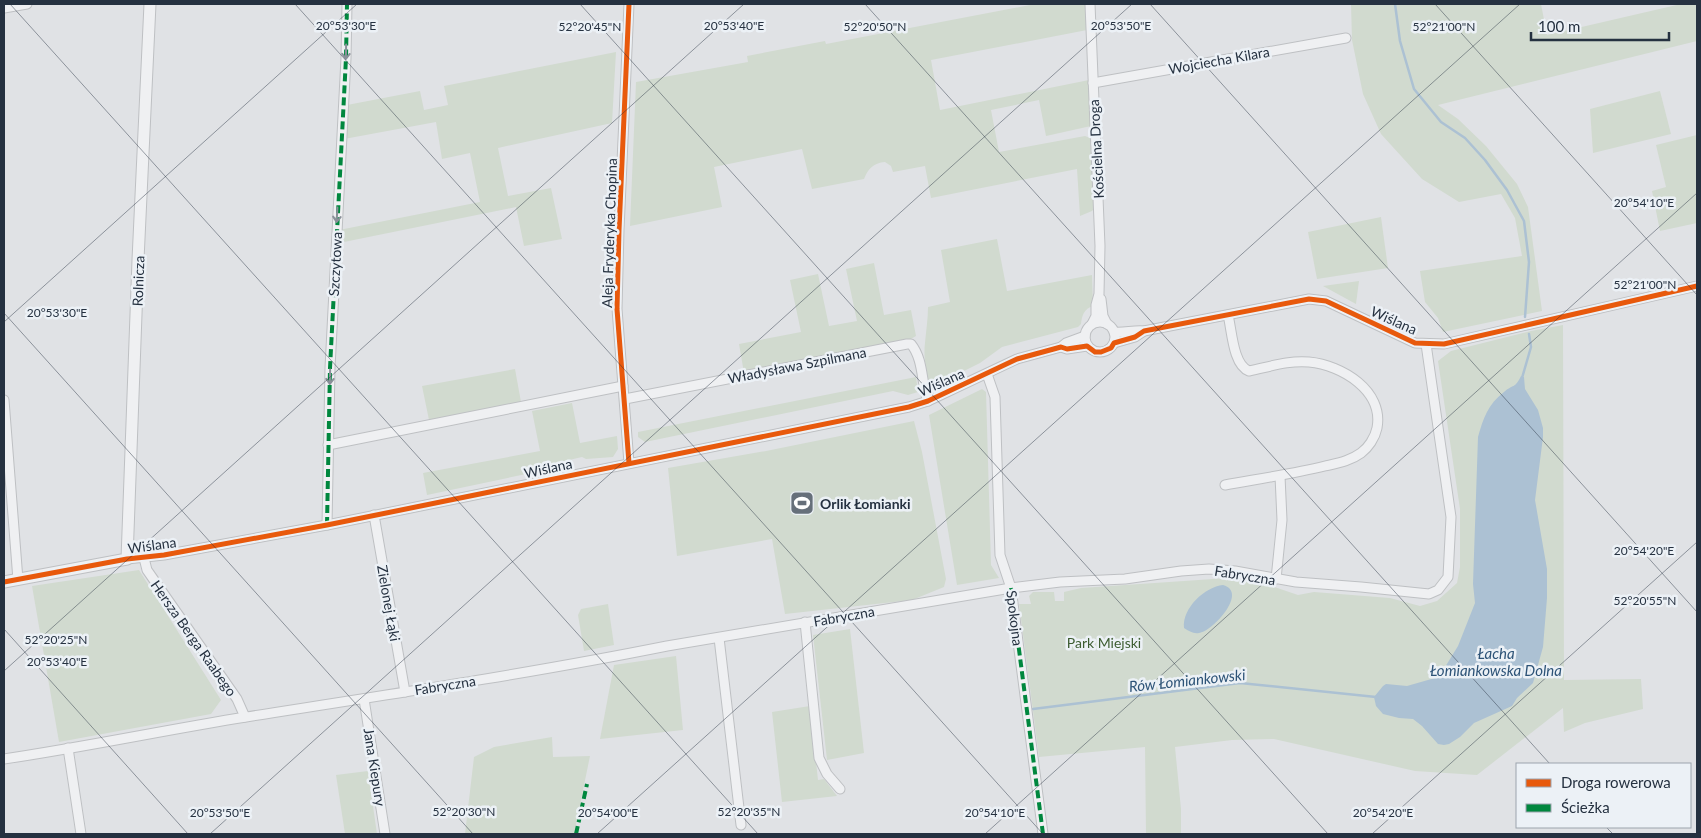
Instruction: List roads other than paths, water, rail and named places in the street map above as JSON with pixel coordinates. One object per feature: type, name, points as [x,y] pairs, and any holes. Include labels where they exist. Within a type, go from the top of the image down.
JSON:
[{"type":"street","points":[[4,8],[27,4]]},
{"type":"street","name":"Rolnicza","points":[[127,559],[150,4]]},
{"type":"street","name":"Szczytowa","points":[[327,525],[332,319],[346,58],[347,4]]},
{"type":"street","name":"Aleja Fryderyka Chopina","points":[[629,4],[617,309],[629,463]]},
{"type":"street","name":"Kościelna Droga","points":[[1090,4],[1100,246],[1099,294],[1103,316],[1107,324]]},
{"type":"street","name":"Wojciecha Kilara","points":[[1093,83],[1346,38]]},
{"type":"street","name":"Wiślana","points":[[1114,332],[1144,331],[1309,300],[1326,301],[1415,344],[1444,344],[1697,286]]},
{"type":"street","name":"Kościelna Droga","points":[[1092,324],[1096,316],[1099,294]]},
{"type":"street","points":[[1225,485],[1280,476],[1352,459],[1362,453],[1370,444],[1376,432],[1378,419],[1375,404],[1367,392],[1356,381],[1340,370],[1309,362],[1292,362],[1250,370],[1244,369],[1238,361],[1228,316]]},
{"type":"street","points":[[1102,322],[1107,324],[1114,332],[1114,343],[1111,348],[1095,352],[1088,346],[1085,336],[1086,332],[1092,324],[1102,322]]},
{"type":"street","name":"Wiślana","points":[[1114,343],[1135,337],[1144,331]]},
{"type":"street","name":"Wiślana","points":[[4,582],[327,525],[909,408],[1017,359],[1061,347],[1066,343],[1085,336]]},
{"type":"street","name":"Władysława Szpilmana","points":[[625,399],[911,344],[918,356],[928,401]]},
{"type":"street","name":"Fabryczna","points":[[4,759],[405,692],[805,622],[1011,588],[1060,582],[1125,579],[1201,570],[1235,571],[1276,579],[1429,594],[1438,590],[1446,583],[1450,570],[1450,508],[1426,344]]},
{"type":"street","name":"Wiślana","points":[[1061,347],[1066,349],[1088,346]]},
{"type":"street","name":"Spokojna","points":[[987,374],[995,397],[1000,555],[1011,588],[1043,834]]},
{"type":"street","points":[[328,445],[623,386]]},
{"type":"street","points":[[4,400],[18,580]]},
{"type":"street","points":[[1276,579],[1282,520],[1280,476]]},
{"type":"street","name":"Zielonej Łąki","points":[[374,515],[405,692]]},
{"type":"street","name":"Hersza Berga Raabego","points":[[144,558],[147,570],[237,699],[245,718]]},
{"type":"street","points":[[805,622],[819,758],[827,774],[840,789]]},
{"type":"street","points":[[719,638],[741,825]]},
{"type":"street","name":"Jana Kiepury","points":[[364,699],[386,834]]},
{"type":"street","points":[[68,748],[81,834]]},
{"type":"water","name":"Łacha Łomiankowska Dolna","points":[[1521,376],[1524,377],[1525,389],[1538,410],[1543,428],[1535,500],[1547,569],[1543,647],[1533,683],[1517,698],[1512,706],[1474,723],[1460,737],[1449,744],[1438,744],[1413,719],[1383,714],[1376,706],[1374,697],[1386,684],[1407,686],[1435,678],[1442,672],[1458,646],[1475,603],[1473,584],[1478,437],[1490,407],[1498,397],[1515,385]]},
{"type":"water","points":[[1223,585],[1230,589],[1232,595],[1226,611],[1219,619],[1205,631],[1199,633],[1193,633],[1184,628],[1184,620],[1187,613],[1196,600],[1209,590]]},
{"type":"waterway","name":"Rów Łomiankowski","points":[[1395,4],[1400,41],[1414,89],[1441,122],[1465,138],[1485,160],[1507,190],[1524,221],[1529,262],[1525,317]]},
{"type":"waterway","name":"Rów Łomiankowski","points":[[1522,378],[1531,347],[1529,334]]},
{"type":"waterway","name":"Rów Łomiankowski","points":[[1033,709],[1240,683],[1376,697]]},
{"type":"place","name":"Orlik Łomianki","points":[[802,503]]},
{"type":"park label","name":"Park Miejski","points":[[1104,642]]}]
